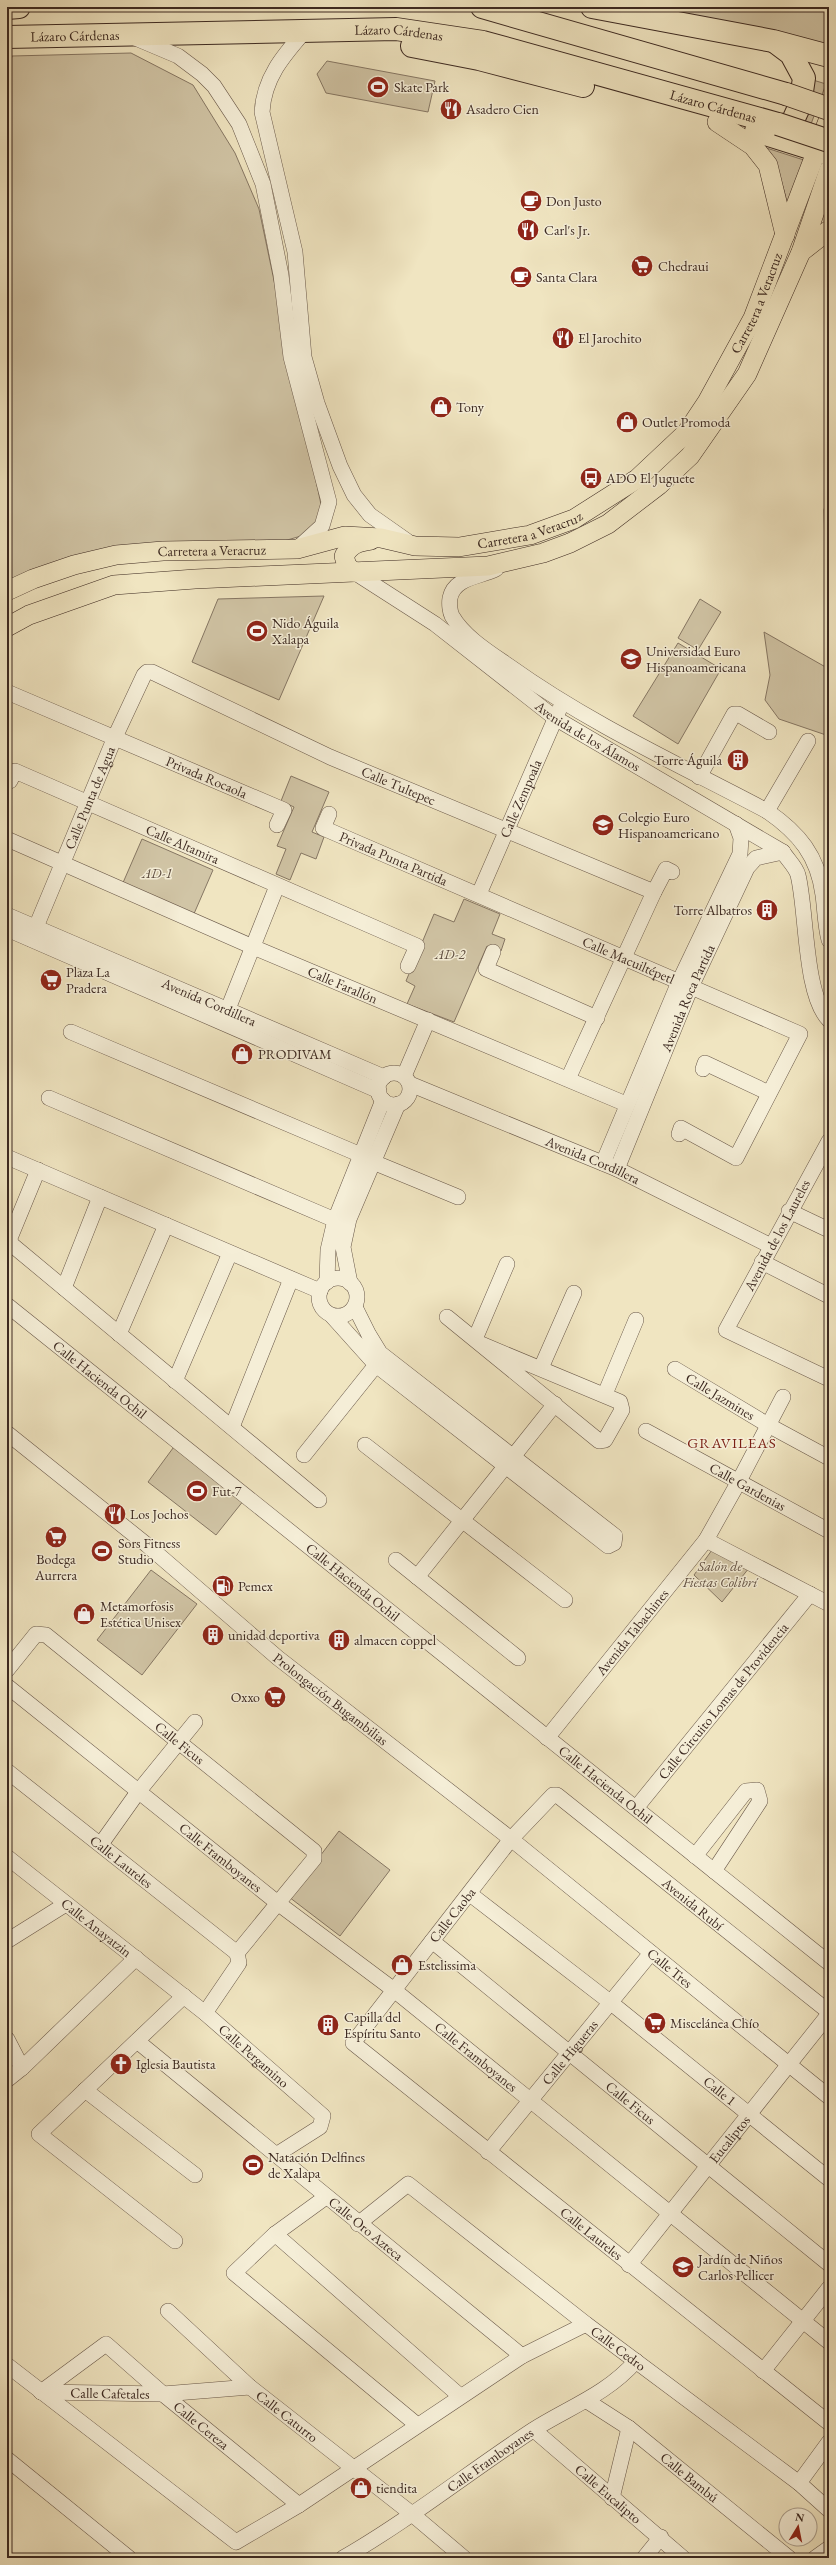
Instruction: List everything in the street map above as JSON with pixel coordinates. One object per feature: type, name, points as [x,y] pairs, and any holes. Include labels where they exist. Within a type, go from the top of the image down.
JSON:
[{"type":"highway","points":[[7,8],[19,7]]},
{"type":"highway","points":[[484,7],[786,94],[829,109]]},
{"type":"highway","points":[[592,7],[773,41],[829,56]]},
{"type":"highway","name":"Lázaro Cárdenas","points":[[7,37],[129,36],[396,29],[484,42],[777,130]]},
{"type":"highway","points":[[330,31],[479,58],[717,122],[777,130],[825,148]]},
{"type":"highway","points":[[773,41],[791,54],[804,78],[800,105],[790,127],[777,130]]},
{"type":"main road","name":"Carretera a Veracruz","points":[[7,591],[33,579],[74,565],[116,555],[163,551],[297,549],[344,536],[381,538],[415,546],[460,547],[494,543],[530,535],[574,519],[637,479],[687,432],[731,363],[753,318],[785,235],[825,148],[829,118]]},
{"type":"main road","points":[[717,122],[753,146],[768,165],[785,235]]},
{"type":"main road","name":"Carretera a Veracruz","points":[[7,628],[29,615],[114,585],[223,577],[467,568],[511,562],[561,547],[614,520],[659,485],[690,456],[747,374],[801,252],[829,170]]},
{"type":"main road","points":[[801,252],[829,230]]},
{"type":"main road","points":[[561,547],[580,531],[574,519]]},
{"type":"main road","points":[[354,572],[347,566],[344,556],[349,548],[357,542],[381,538]]},
{"type":"main road","points":[[223,577],[213,570],[211,565],[214,559],[220,556],[254,550]]},
{"type":"main road","points":[[7,618],[29,615]]},
{"type":"street","points":[[304,32],[281,59],[270,77],[263,96],[262,112],[295,252],[304,357],[316,403],[340,466],[354,495],[370,515],[415,546]]},
{"type":"street","points":[[129,36],[178,56],[202,74],[214,86],[239,124],[263,184],[281,274],[291,357],[329,502],[322,526],[297,549]]},
{"type":"street","name":"Avenida de los Álamos","points":[[511,562],[463,582],[454,589],[450,598],[452,615],[460,626],[486,651],[537,695],[555,718],[783,852],[798,874],[812,985],[824,1015],[829,1020]]},
{"type":"street","name":"Avenida de los Álamos","points":[[354,572],[409,605],[537,695],[562,704],[699,777],[767,811],[785,823],[810,851],[822,893],[829,940]]},
{"type":"street","name":"Calle Punta de Agua","points":[[33,932],[115,737],[144,675],[147,672]]},
{"type":"street","name":"Calle Tultepec","points":[[147,672],[152,672],[330,757],[654,892]]},
{"type":"street","points":[[7,692],[115,737]]},
{"type":"street","name":"Calle Zempoala","points":[[479,894],[562,704]]},
{"type":"street","points":[[699,777],[734,714],[738,714],[769,732]]},
{"type":"street","name":"Privada Rocaola","points":[[115,737],[284,810],[277,825]]},
{"type":"street","points":[[767,811],[808,741]]},
{"type":"street","name":"Calle Altamira","points":[[10,781],[15,771],[416,946],[408,966]]},
{"type":"street","name":"Privada Punta Partida","points":[[329,814],[323,828],[479,894]]},
{"type":"street","points":[[760,838],[785,823]]},
{"type":"street","name":"Avenida Roca Partida","points":[[617,1169],[685,984],[740,854],[741,838],[736,824]]},
{"type":"street","name":"Calle Farallón","points":[[7,839],[253,947],[626,1104]]},
{"type":"street","name":"Avenida Roca Partida","points":[[603,1163],[626,1104],[685,984],[746,868],[756,858],[783,852]]},
{"type":"street","points":[[568,1080],[654,892],[666,869],[672,872]]},
{"type":"street","points":[[228,1009],[277,886]]},
{"type":"street","name":"Calle Macuiltépetl","points":[[479,894],[800,1034],[769,1093]]},
{"type":"street","name":"Avenida Cordillera","points":[[7,915],[33,932],[381,1095]]},
{"type":"street","name":"Avenida Cordillera","points":[[7,929],[33,932],[228,1009],[384,1077]]},
{"type":"street","points":[[493,952],[486,969],[597,1018]]},
{"type":"street","points":[[412,1385],[376,1365],[332,1316],[322,1308],[319,1297],[324,1286],[328,1250],[335,1220],[355,1188],[367,1159],[398,1104],[409,1095],[407,1080],[428,1020]]},
{"type":"street","points":[[70,1032],[458,1197]]},
{"type":"street","points":[[679,1134],[681,1128],[736,1158],[769,1093],[705,1062],[703,1069]]},
{"type":"street","points":[[367,1159],[384,1077],[394,1073],[407,1080]]},
{"type":"street","name":"Avenida Cordillera","points":[[407,1080],[617,1169],[771,1246]]},
{"type":"street","points":[[381,1095],[398,1104]]},
{"type":"street","points":[[49,1098],[335,1220]]},
{"type":"street","name":"Avenida de los Laureles","points":[[828,1145],[789,1211],[726,1330],[829,1379]]},
{"type":"street","points":[[7,1157],[290,1278],[324,1286],[338,1278],[350,1282]]},
{"type":"street","points":[[38,1170],[10,1238],[11,1244],[318,1500]]},
{"type":"street","points":[[355,1188],[343,1247],[350,1282],[357,1294],[355,1307],[369,1336],[380,1353],[412,1385],[510,1462],[608,1546],[614,1543],[615,1536],[510,1462]]},
{"type":"street","points":[[64,1288],[100,1197]]},
{"type":"street","points":[[789,1211],[829,1230]]},
{"type":"street","points":[[119,1334],[166,1225]]},
{"type":"street","points":[[176,1381],[230,1253]]},
{"type":"street","points":[[762,1262],[829,1296]]},
{"type":"street","points":[[478,1342],[507,1264]]},
{"type":"street","points":[[232,1427],[290,1278]]},
{"type":"street","points":[[541,1368],[574,1293]]},
{"type":"street","name":"Calle Hacienda Ochil","points":[[7,1305],[829,1963]]},
{"type":"street","points":[[332,1316],[345,1315],[355,1307]]},
{"type":"street","points":[[447,1317],[478,1342],[556,1404],[602,1442],[606,1440],[623,1406],[620,1402],[605,1394],[478,1342]]},
{"type":"street","points":[[605,1394],[636,1320]]},
{"type":"street","points":[[304,1455],[376,1365]]},
{"type":"street","name":"Calle Jazmines","points":[[675,1368],[768,1425],[829,1458]]},
{"type":"street","name":"Avenida Tabachines","points":[[547,1738],[706,1540],[783,1397]]},
{"type":"street","points":[[417,1577],[463,1522],[556,1404]]},
{"type":"street","name":"Calle Gardenias","points":[[646,1431],[829,1532]]},
{"type":"street","name":"Prolongación Bugambilias","points":[[7,1433],[147,1545],[278,1658],[511,1839]]},
{"type":"street","points":[[365,1445],[565,1600]]},
{"type":"street","points":[[706,1540],[829,1604]]},
{"type":"street","points":[[396,1560],[518,1658]]},
{"type":"street","name":"Calle Circuito Lomas de Providencia","points":[[636,1808],[810,1594]]},
{"type":"street","name":"Calle Ficus","points":[[7,1670],[36,1634],[41,1633],[46,1635],[314,1851],[316,1855],[279,1904]]},
{"type":"street","name":"Calle Framboyanes","points":[[7,1686],[279,1904],[394,1990],[829,2342]]},
{"type":"street","points":[[101,1844],[138,1792],[177,1742],[195,1722]]},
{"type":"street","name":"Calle Laureles","points":[[7,1771],[101,1844],[238,1958]]},
{"type":"street","points":[[695,1856],[746,1790],[757,1790],[760,1801],[714,1871]]},
{"type":"street","name":"Calle Caoba","points":[[353,2043],[470,1894],[511,1839],[549,1797],[557,1795]]},
{"type":"street","name":"Avenida Rubí","points":[[557,1795],[829,2013]]},
{"type":"street","name":"Calle Tres","points":[[511,1839],[829,2097]]},
{"type":"street","name":"Calle Anayatzin","points":[[7,1858],[184,1996]]},
{"type":"street","name":"Calle 1","points":[[470,1894],[610,2002],[829,2179]]},
{"type":"street","points":[[7,1941],[66,1904]]},
{"type":"street","points":[[205,2013],[238,1958],[279,1904]]},
{"type":"street","name":"Calle Ficus","points":[[432,1941],[829,2264]]},
{"type":"street","name":"Calle Higueras","points":[[488,2152],[651,1953]]},
{"type":"street","points":[[7,2080],[22,2068],[136,1958]]},
{"type":"street","points":[[175,2241],[39,2134],[184,1996]]},
{"type":"street","name":"Calle Pergamino","points":[[184,1996],[323,2116],[320,2127],[276,2155]]},
{"type":"street","name":"Eucaliptos","points":[[630,2265],[829,2013]]},
{"type":"street","points":[[7,2039],[22,2068]]},
{"type":"street","name":"Calle Oro Azteca","points":[[137,2041],[358,2224],[522,2356]]},
{"type":"street","name":"Calle Laureles","points":[[353,2043],[829,2424]]},
{"type":"street","points":[[85,2090],[195,2174]]},
{"type":"street","name":"Calle Cedro","points":[[358,2224],[408,2184],[586,2324],[799,2483],[829,2510]]},
{"type":"street","points":[[326,2197],[275,2234],[234,2273],[416,2424]]},
{"type":"street","points":[[275,2234],[460,2396]]},
{"type":"street","points":[[763,2371],[802,2320],[829,2288]]},
{"type":"street","name":"Calle Caturro","points":[[168,2311],[250,2387],[412,2514],[464,2558]]},
{"type":"street","points":[[7,2365],[236,2542],[299,2505],[416,2424],[522,2356],[586,2324]]},
{"type":"street","name":"Calle Cereza","points":[[41,2392],[106,2344],[163,2394],[299,2505]]},
{"type":"street","name":"Calle Framboyanes","points":[[351,2556],[534,2430],[587,2401],[620,2379],[636,2362]]},
{"type":"street","name":"Calle Cafetales","points":[[41,2392],[163,2394],[250,2387]]},
{"type":"street","name":"Calle Bambú","points":[[587,2401],[629,2428],[789,2558]]},
{"type":"street","points":[[612,2498],[629,2428]]},
{"type":"street","name":"Calle Eucalipto","points":[[534,2430],[612,2498],[661,2537],[683,2558]]},
{"type":"street","points":[[799,2483],[829,2442]]},
{"type":"street","points":[[7,2459],[129,2558]]},
{"type":"street","points":[[644,2558],[661,2537]]},
{"type":"street","points":[[815,2558],[829,2548]]},
{"type":"green space","points":[[593,7],[829,7],[829,60]]},
{"type":"green space","points":[[131,53],[193,85],[235,153],[259,209],[323,514],[301,536],[277,543],[159,554],[7,589],[7,78],[12,56]]},
{"type":"green space","name":"Skate Park","points":[[327,61],[435,81],[428,112],[326,93],[317,74]]},
{"type":"green space","points":[[813,80],[826,84],[808,132],[797,128]]},
{"type":"green space","points":[[757,145],[807,161],[788,210],[784,190],[778,175]]},
{"type":"green space","name":"Nido Águila Xalapa","points":[[324,596],[279,700],[192,662],[218,599]]},
{"type":"green space","points":[[700,599],[721,612],[698,650],[678,638]]},
{"type":"green space","points":[[764,632],[829,669],[829,736],[779,719],[765,700],[770,675]]},
{"type":"green space","points":[[678,643],[721,669],[678,744],[633,716]]},
{"type":"green space","points":[[291,776],[329,792],[312,832],[324,837],[316,859],[301,853],[290,880],[276,874],[286,849],[277,846],[294,807],[281,801]]},
{"type":"green space","name":"AD-1","points":[[142,839],[213,870],[193,916],[122,885]]},
{"type":"green space","name":"AD-2","points":[[464,899],[500,914],[492,934],[505,939],[501,951],[487,946],[454,1022],[407,1004],[415,986],[406,981],[434,914],[454,922]]},
{"type":"green space","name":"Fut-7","points":[[176,1444],[244,1500],[216,1535],[148,1482]]},
{"type":"green space","name":"Salón de Fiestas Colibrí","points":[[712,1550],[749,1568],[722,1602],[694,1575]]},
{"type":"green space","points":[[151,1570],[197,1604],[142,1675],[97,1640]]},
{"type":"green space","points":[[339,1831],[390,1870],[340,1936],[289,1897]]},
{"type":"waterway","points":[[829,496],[825,510],[829,670]]},
{"type":"place","name":"Skate Park","points":[[378,87]]},
{"type":"place","name":"Asadero Cien","points":[[451,109]]},
{"type":"place","name":"Don Justo","points":[[531,201]]},
{"type":"place","name":"Carl's Jr.","points":[[528,230]]},
{"type":"place","name":"Chedraui","points":[[642,266]]},
{"type":"place","name":"Santa Clara","points":[[521,277]]},
{"type":"place","name":"El Jarochito","points":[[563,338]]},
{"type":"place","name":"Tony","points":[[441,407]]},
{"type":"place","name":"Outlet Promoda","points":[[627,422]]},
{"type":"place","name":"ADO El Juguete","points":[[591,478]]},
{"type":"place","name":"Nido Águila Xalapa","points":[[257,631]]},
{"type":"place","name":"Universidad Euro Hispanoamericana","points":[[631,659]]},
{"type":"place","name":"Torre Águila","points":[[738,760]]},
{"type":"place","name":"Colegio Euro Hispanoamericano","points":[[603,825]]},
{"type":"place","name":"Torre Albatros","points":[[767,910]]},
{"type":"place","name":"Plaza La Pradera","points":[[51,980]]},
{"type":"place","name":"PRODIVAM","points":[[242,1054]]},
{"type":"place","name":"Fut-7","points":[[197,1491]]},
{"type":"place","name":"Los Jochos","points":[[115,1514]]},
{"type":"place","name":"Bodega Aurrera","points":[[56,1537]]},
{"type":"place","name":"Sors Fitness Studio","points":[[102,1551]]},
{"type":"place","name":"Pemex","points":[[223,1586]]},
{"type":"place","name":"Metamorfosis Estética Unisex","points":[[84,1614]]},
{"type":"place","name":"unidad deportiva","points":[[213,1635]]},
{"type":"place","name":"almacen coppel","points":[[339,1640]]},
{"type":"place","name":"Oxxo","points":[[275,1697]]},
{"type":"place","name":"Estelissima","points":[[402,1965]]},
{"type":"place","name":"Miscelánea Chío","points":[[655,2023]]},
{"type":"place","name":"Capilla del Espíritu Santo","points":[[328,2025]]},
{"type":"place","name":"Iglesia Bautista","points":[[121,2064]]},
{"type":"place","name":"Natación Delfines de Xalapa","points":[[253,2165]]},
{"type":"place","name":"Jardín de Niños Carlos Pellicer","points":[[683,2267]]},
{"type":"place","name":"tiendita","points":[[361,2488]]},
{"type":"district","name":"GRAVILEAS","points":[[732,1442]]}]
